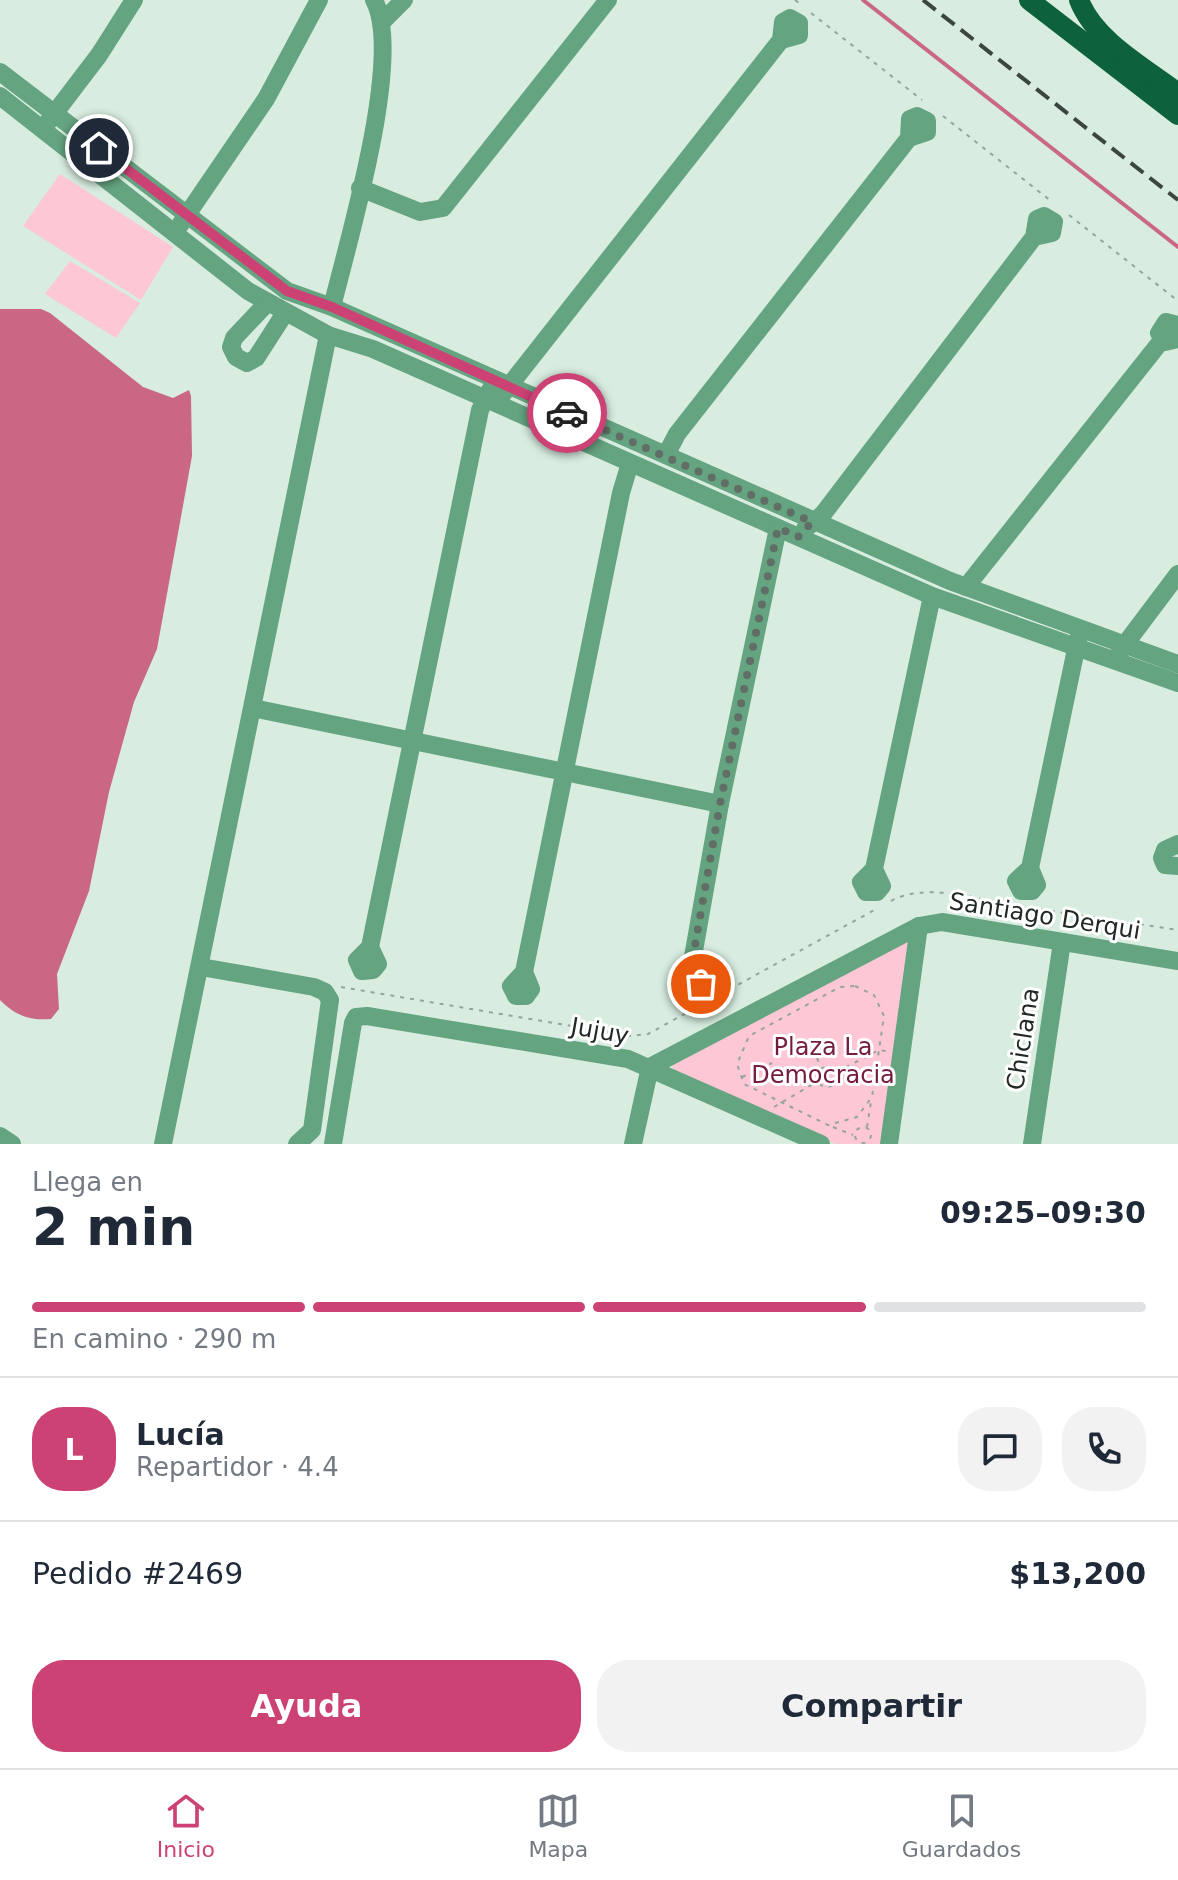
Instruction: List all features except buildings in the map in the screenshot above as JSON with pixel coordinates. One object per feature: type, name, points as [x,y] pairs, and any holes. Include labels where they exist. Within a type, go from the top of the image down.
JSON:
[{"type":"main road","points":[[1029,0],[1178,115]]},
{"type":"main road","points":[[1062,0],[1096,45],[1124,72]]},
{"type":"main road","points":[[1079,0],[1087,18],[1103,35],[1178,93]]},
{"type":"street","points":[[48,121],[134,0]]},
{"type":"street","points":[[174,232],[188,217],[266,99],[319,0]]},
{"type":"street","points":[[326,305],[360,188],[380,78],[383,21],[374,0]]},
{"type":"street","points":[[383,21],[404,0]]},
{"type":"street","points":[[360,188],[420,212],[443,208],[608,0]]},
{"type":"street","points":[[370,947],[413,741],[491,402],[501,384],[781,40]]},
{"type":"street","points":[[0,72],[48,121],[174,232],[267,303],[310,326],[937,598],[1120,652],[1178,664]]},
{"type":"street","points":[[0,96],[48,121],[188,217],[272,283],[351,315],[1078,638]]},
{"type":"street","points":[[524,972],[621,493],[635,465],[662,454],[909,138]]},
{"type":"street","points":[[798,537],[823,514],[1034,237]]},
{"type":"street","points":[[267,303],[234,338],[231,351],[236,357],[247,363],[256,358],[285,313]]},
{"type":"street","points":[[310,326],[309,310],[326,305]]},
{"type":"street","points":[[349,341],[358,328],[351,315]]},
{"type":"street","points":[[937,598],[963,586],[1170,339],[1159,333],[1163,323],[1170,321],[1178,325]]},
{"type":"street","points":[[163,1144],[328,335]]},
{"type":"street","points":[[662,454],[664,478]]},
{"type":"street","points":[[691,968],[720,804],[778,528]]},
{"type":"street","points":[[1120,652],[1178,574]]},
{"type":"street","points":[[963,586],[967,609]]},
{"type":"street","points":[[874,869],[937,598]]},
{"type":"street","points":[[1030,868],[1078,638]]},
{"type":"street","points":[[1120,652],[1178,683]]},
{"type":"street","points":[[253,708],[720,804]]},
{"type":"street","points":[[1178,844],[1165,850],[1162,858],[1165,865],[1178,866]]},
{"type":"street","name":"Santiago Derqui","points":[[650,1067],[919,926],[942,922],[1178,961]]},
{"type":"street","points":[[889,1144],[919,926]]},
{"type":"street","name":"Chiclana","points":[[1032,1144],[1062,942]]},
{"type":"street","points":[[201,967],[325,992],[331,1009],[312,1130],[299,1144]]},
{"type":"street","name":"Jujuy","points":[[333,1144],[356,1017],[628,1059],[821,1144]]},
{"type":"street","points":[[633,1144],[650,1067]]},
{"type":"street","points":[[0,1136],[12,1144]]},
{"type":"path","points":[[795,0],[1178,301]]},
{"type":"path","points":[[891,901],[904,894],[927,892],[1178,930]]},
{"type":"path","points":[[325,992],[343,987],[639,1036],[878,908]]},
{"type":"path","points":[[848,985],[868,991],[882,1007],[867,1128],[871,1134],[868,1143],[860,1143],[855,1136],[749,1089],[741,1078],[739,1057],[749,1036],[848,985]]},
{"type":"path","points":[[837,1072],[879,1050],[902,1054]]},
{"type":"path","points":[[759,1116],[818,1081],[822,1068],[817,1058]]},
{"type":"path","points":[[741,1078],[772,1063]]},
{"type":"path","points":[[822,1068],[832,1067],[837,1072]]},
{"type":"path","points":[[818,1081],[831,1086],[836,1082],[837,1072]]},
{"type":"path","points":[[828,1125],[857,1117],[872,1097]]},
{"type":"path","points":[[855,1136],[858,1129],[867,1128]]},
{"type":"green space","points":[[60,174],[173,247],[141,300],[23,226]]},
{"type":"green space","points":[[70,261],[140,303],[116,338],[45,294]]},
{"type":"green space","name":"Plaza La Democracia","points":[[908,939],[884,1144],[835,1144],[673,1069],[672,1063]]},
{"type":"shaded area","points":[[0,309],[41,309],[50,313],[143,387],[173,398],[189,390],[191,396],[192,456],[157,649],[134,702],[109,792],[89,891],[57,974],[59,1009],[51,1019],[23,1016],[0,1000]]},
{"type":"waterway","points":[[863,0],[1178,247]]},
{"type":"railway","points":[[923,0],[1178,200]]},
{"type":"way so far","points":[[567,413],[812,522],[798,537],[778,528],[720,804],[691,968],[701,984]]},
{"type":"route","points":[[99,148],[272,283],[567,413]]}]
